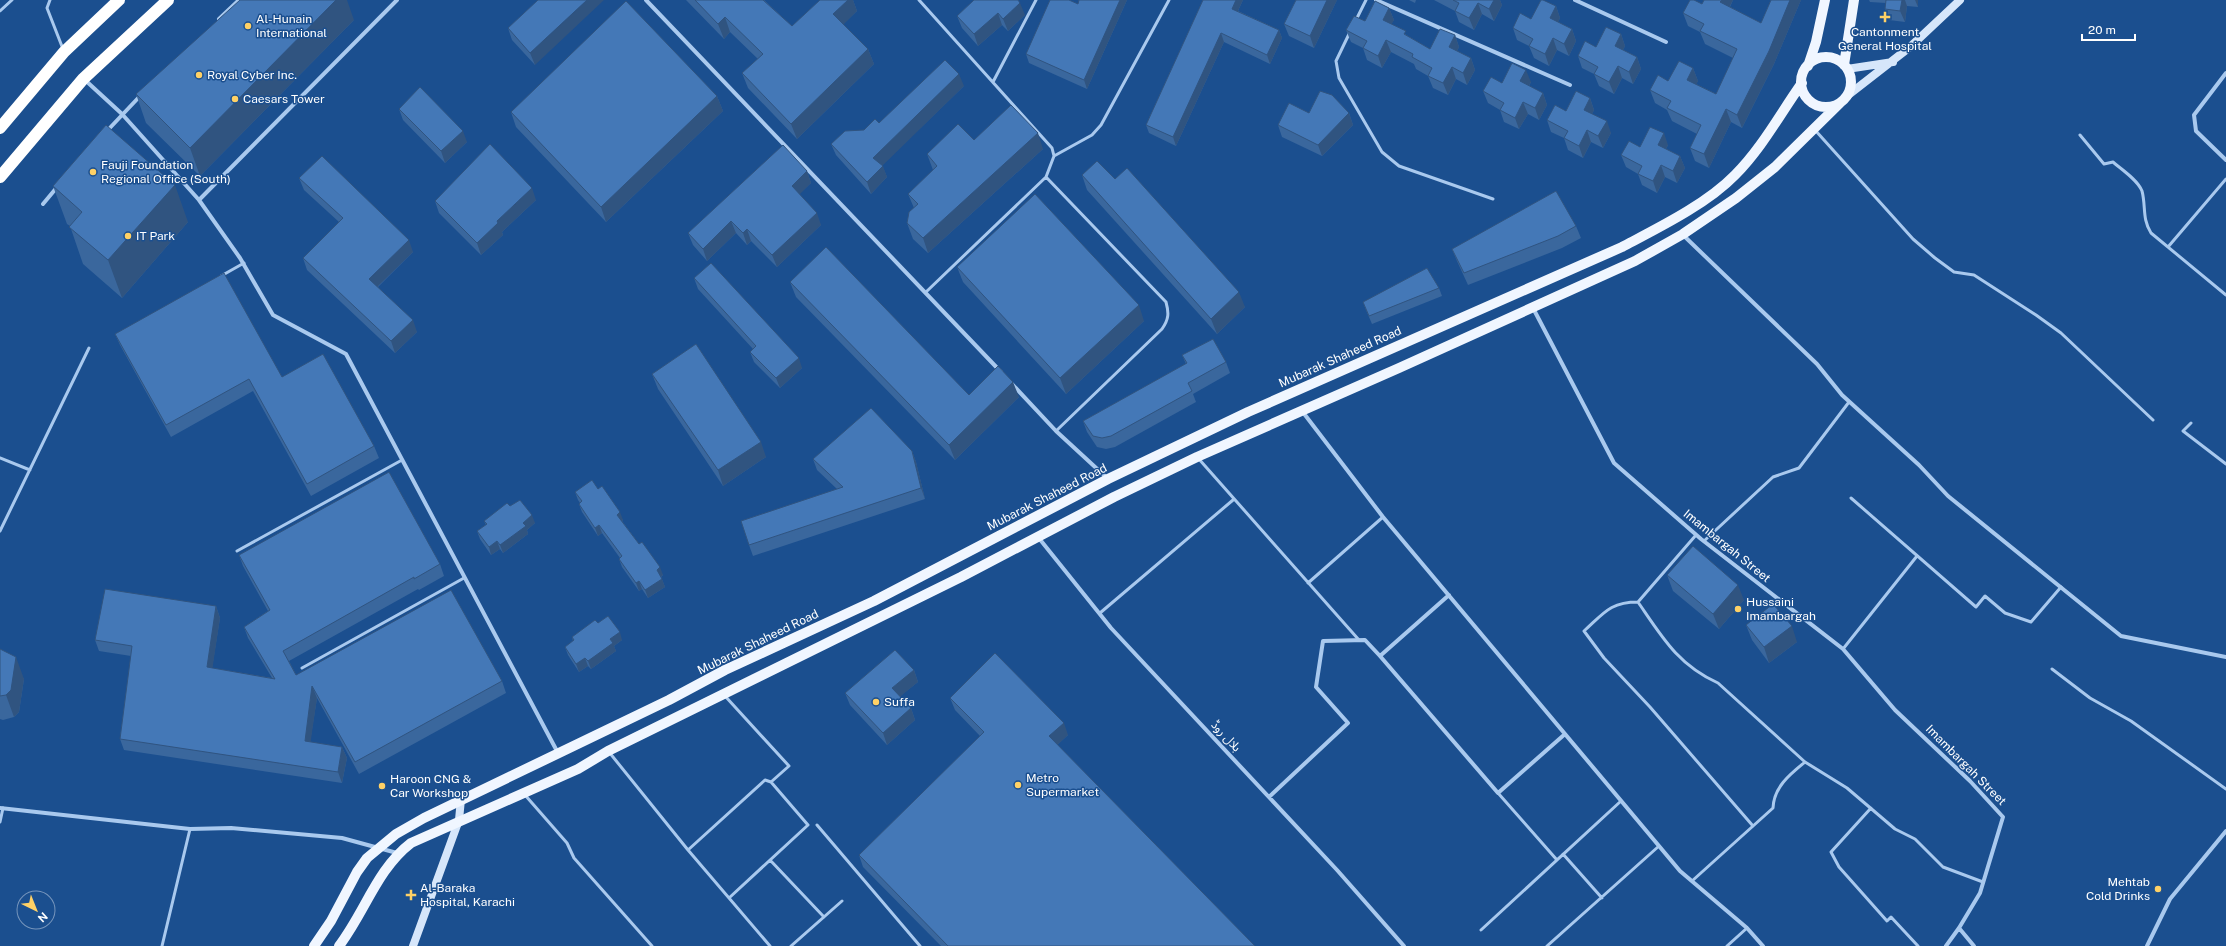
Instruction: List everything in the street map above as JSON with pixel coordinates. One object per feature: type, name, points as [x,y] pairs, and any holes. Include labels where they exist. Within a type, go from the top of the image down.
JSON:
[{"type":"highway","points":[[0,128],[64,52],[119,0]]},
{"type":"highway","points":[[0,177],[83,79],[168,0]]},
{"type":"main road","points":[[1825,0],[1816,42],[1808,66],[1803,74],[1803,91],[1812,103],[1826,107],[1844,100]]},
{"type":"main road","points":[[339,946],[384,871],[397,853],[411,843],[459,820],[524,794],[578,769],[608,751],[961,577],[1037,536],[1197,457],[1533,308],[1634,261],[1682,234],[1736,198],[1764,176],[1844,100],[1851,83],[1846,67],[1854,0]]},
{"type":"main road","points":[[1808,66],[1815,61],[1830,58],[1846,67]]},
{"type":"main road","name":"Mubarak Shaheed Road","points":[[314,946],[331,921],[357,872],[378,847],[424,818],[670,700],[725,670],[874,601],[1108,479],[1248,412],[1622,247],[1657,228],[1716,191],[1735,175],[1756,149],[1802,83]]},
{"type":"street","points":[[217,22],[239,0]]},
{"type":"street","points":[[199,200],[397,0]]},
{"type":"street","points":[[646,0],[926,292],[1056,431],[1108,479]]},
{"type":"street","points":[[1376,0],[1570,86]]},
{"type":"street","points":[[1575,0],[1666,42]]},
{"type":"street","points":[[1844,100],[1893,62],[1960,0]]},
{"type":"street","points":[[1846,67],[1893,62]]},
{"type":"street","points":[[2226,74],[2194,115],[2196,131],[2226,160]]},
{"type":"street","points":[[83,79],[122,114],[199,200],[244,264],[273,315],[346,354],[558,753]]},
{"type":"street","points":[[100,138],[144,92]]},
{"type":"street","points":[[43,204],[64,180]]},
{"type":"street","points":[[1682,234],[1817,364],[1849,402],[1919,465],[1948,496],[2121,636],[2226,657]]},
{"type":"street","name":"Imambargah Street","points":[[1533,308],[1614,463],[1704,542],[1843,649],[1895,710],[1970,781],[2003,816],[1980,893],[1959,928],[1946,946]]},
{"type":"street","points":[[1301,410],[1383,517],[1680,871],[1747,928],[1763,946]]},
{"type":"street","name":"بلال روڈ","points":[[1037,536],[1100,613],[1404,946]]},
{"type":"street","points":[[1380,656],[1449,595]]},
{"type":"street","points":[[1269,797],[1348,723],[1316,687],[1323,641],[1365,640],[1498,793],[1565,734]]},
{"type":"street","points":[[413,946],[459,820],[461,799]]},
{"type":"street","points":[[2,808],[190,830],[230,828],[317,835],[342,838],[397,853]]},
{"type":"street","points":[[2147,946],[2170,899],[2226,831]]},
{"type":"street","points":[[1959,928],[1974,946]]},
{"type":"lane","points":[[0,10],[12,0]]},
{"type":"lane","points":[[50,0],[47,8],[64,52]]},
{"type":"lane","points":[[919,0],[1052,148],[1054,156],[1046,177],[926,292]]},
{"type":"lane","points":[[993,82],[1036,0]]},
{"type":"lane","points":[[1054,156],[1092,135],[1101,125],[1169,0]]},
{"type":"lane","points":[[1366,0],[1336,61],[1339,78],[1382,152],[1399,166],[1493,199]]},
{"type":"lane","points":[[1814,129],[1919,244],[1954,272],[1974,275],[2061,333],[2153,420]]},
{"type":"lane","points":[[2080,135],[2104,164],[2113,162],[2137,184],[2141,190],[2145,224],[2151,233],[2226,295]]},
{"type":"lane","points":[[1046,177],[1166,302],[1169,311],[1168,321],[1162,329],[1056,431]]},
{"type":"lane","points":[[2168,247],[2226,179]]},
{"type":"lane","points":[[217,279],[244,264]]},
{"type":"lane","points":[[0,531],[89,348]]},
{"type":"lane","points":[[1704,542],[1773,477],[1799,468],[1849,402]]},
{"type":"lane","points":[[2191,423],[2183,431],[2226,464]]},
{"type":"lane","points":[[1197,457],[1233,500],[1359,640]]},
{"type":"lane","points":[[0,458],[30,470]]},
{"type":"lane","points":[[237,551],[402,460]]},
{"type":"lane","points":[[1851,498],[1976,607],[1985,596],[2005,613],[2031,622],[2061,587]]},
{"type":"lane","points":[[1100,613],[1233,500]]},
{"type":"lane","points":[[1308,583],[1383,517]]},
{"type":"lane","points":[[1696,535],[1638,602],[1624,602],[1612,605],[1584,631],[1604,658],[1650,707],[1753,826]]},
{"type":"lane","points":[[1843,649],[1917,556]]},
{"type":"lane","points":[[302,668],[464,578]]},
{"type":"lane","points":[[1638,602],[1668,646],[1680,658],[1701,675],[1718,683],[1805,762],[1847,788],[1895,829],[1915,839],[1943,866],[1983,882]]},
{"type":"lane","points":[[2052,669],[2090,698],[2131,721],[2226,789]]},
{"type":"lane","points":[[724,694],[789,766],[771,782]]},
{"type":"lane","points":[[608,751],[688,850],[770,946]]},
{"type":"lane","points":[[1692,881],[1773,808],[1773,797],[1781,784],[1805,762]]},
{"type":"lane","points":[[688,850],[765,780],[771,782],[808,825],[729,898]]},
{"type":"lane","points":[[1498,793],[1557,860]]},
{"type":"lane","points":[[524,794],[567,843],[574,858],[652,946]]},
{"type":"lane","points":[[1481,930],[1621,801]]},
{"type":"lane","points":[[0,822],[2,808]]},
{"type":"lane","points":[[1871,808],[1831,852],[1839,867],[1887,921],[1891,917],[1918,946]]},
{"type":"lane","points":[[817,825],[920,946]]},
{"type":"lane","points":[[162,946],[190,830]]},
{"type":"lane","points":[[1547,946],[1659,846]]},
{"type":"lane","points":[[1563,854],[1602,898]]},
{"type":"lane","points":[[770,860],[824,917]]},
{"type":"lane","points":[[791,946],[842,901]]},
{"type":"lane","points":[[1727,946],[1747,928]]},
{"type":"building","points":[[240,0],[336,0],[190,148],[136,94]]},
{"type":"building","points":[[538,0],[587,0],[530,53],[508,28]]},
{"type":"building","points":[[695,0],[763,0],[792,26],[820,0],[848,0],[833,14],[868,49],[791,124],[742,73],[763,54],[725,17],[718,24]]},
{"type":"building","points":[[974,0],[1018,0],[1020,3],[1003,19],[998,13],[974,34],[957,16]]},
{"type":"building","points":[[1050,0],[1069,0],[1078,4],[1079,0],[1120,0],[1084,80],[1026,54]]},
{"type":"building","points":[[1203,0],[1236,0],[1232,9],[1279,30],[1267,55],[1221,33],[1173,137],[1146,125]]},
{"type":"building","points":[[1296,0],[1327,0],[1310,36],[1284,24]]},
{"type":"building","points":[[1453,0],[1494,0],[1489,9],[1478,3],[1469,18],[1455,11],[1459,3]]},
{"type":"building","points":[[1541,0],[1556,6],[1550,18],[1572,29],[1564,44],[1553,38],[1545,54],[1529,46],[1533,39],[1513,28],[1520,13],[1531,19]]},
{"type":"building","points":[[1690,0],[1694,0],[1702,4],[1704,0],[1722,0],[1720,2],[1761,23],[1771,0],[1790,0],[1769,51],[1737,115],[1726,109],[1704,154],[1690,148],[1701,125],[1667,108],[1671,101],[1650,90],[1658,75],[1668,81],[1679,61],[1693,68],[1687,80],[1716,94],[1737,49],[1700,31],[1704,24],[1683,13]]},
{"type":"building","points":[[1886,0],[1902,0],[1900,11],[1885,9]]},
{"type":"building","points":[[626,1],[717,96],[601,207],[511,112]]},
{"type":"building","points":[[1375,1],[1389,8],[1383,20],[1406,31],[1404,34],[1430,49],[1440,29],[1455,35],[1449,47],[1471,58],[1463,73],[1452,67],[1443,83],[1428,76],[1432,68],[1412,57],[1413,54],[1386,40],[1378,56],[1363,48],[1367,41],[1346,30],[1354,16],[1365,21]]},
{"type":"building","points":[[1606,27],[1621,34],[1615,46],[1637,57],[1629,72],[1618,66],[1609,82],[1594,74],[1598,67],[1578,56],[1585,41],[1596,47]]},
{"type":"building","points":[[945,60],[959,74],[873,158],[883,166],[867,182],[831,144],[845,131],[864,130],[875,119],[879,123]]},
{"type":"building","points":[[1512,63],[1526,70],[1520,81],[1543,93],[1535,108],[1523,102],[1515,118],[1500,110],[1504,103],[1483,91],[1491,77],[1502,83]]},
{"type":"building","points":[[420,87],[463,131],[441,151],[399,109]]},
{"type":"building","points":[[1320,91],[1332,95],[1349,113],[1318,145],[1278,125],[1289,103],[1309,113]]},
{"type":"building","points":[[1576,91],[1590,98],[1584,110],[1607,121],[1598,136],[1587,130],[1579,146],[1564,138],[1568,131],[1547,120],[1555,105],[1566,111]]},
{"type":"building","points":[[1011,105],[1038,133],[923,238],[907,223],[909,212],[918,204],[908,194],[937,166],[927,154],[958,124],[974,140]]},
{"type":"building","points":[[106,125],[175,185],[108,260],[69,227],[82,212],[53,186]]},
{"type":"building","points":[[1650,127],[1664,133],[1658,145],[1680,156],[1673,171],[1661,165],[1653,181],[1638,174],[1642,166],[1621,155],[1629,141],[1640,147]]},
{"type":"building","points":[[490,144],[532,188],[497,221],[498,223],[477,243],[435,201]]},
{"type":"building","points":[[783,145],[807,171],[792,186],[817,213],[772,255],[747,229],[743,233],[731,221],[703,249],[688,233]]},
{"type":"building","points":[[322,156],[409,240],[369,279],[413,320],[391,341],[303,258],[343,218],[299,178]]},
{"type":"building","points":[[1097,161],[1115,179],[1127,168],[1239,292],[1211,319],[1082,175]]},
{"type":"building","points":[[1556,191],[1576,226],[1558,236],[1464,273],[1452,249]]},
{"type":"building","points":[[1035,194],[1139,305],[1060,378],[957,267]]},
{"type":"building","points":[[826,247],[969,395],[998,366],[1013,382],[949,445],[790,282]]},
{"type":"building","points":[[711,263],[799,358],[776,378],[750,352],[756,346],[694,278]]},
{"type":"building","points":[[1427,268],[1439,288],[1369,316],[1363,302]]},
{"type":"building","points":[[224,273],[282,377],[323,354],[374,446],[307,484],[249,379],[166,425],[115,334]]},
{"type":"building","points":[[1213,339],[1226,362],[1188,383],[1192,391],[1111,436],[1102,438],[1093,436],[1083,421],[1187,363],[1182,355]]},
{"type":"building","points":[[696,344],[761,442],[718,470],[652,374]]},
{"type":"building","points":[[871,408],[912,451],[921,488],[749,545],[741,521],[843,487],[813,459]]},
{"type":"building","points":[[389,472],[440,564],[414,579],[414,577],[283,651],[296,675],[451,590],[502,681],[355,762],[312,686],[305,741],[342,747],[338,772],[120,739],[132,646],[95,640],[105,589],[216,606],[207,667],[275,679],[244,627],[270,610],[239,555]]},
{"type":"building","points":[[592,480],[598,489],[602,486],[620,512],[617,515],[639,544],[642,542],[660,567],[657,570],[662,579],[645,590],[639,581],[636,583],[619,559],[622,556],[599,525],[595,528],[579,504],[582,501],[575,492]]},
{"type":"building","points":[[520,500],[532,515],[523,523],[526,526],[500,545],[497,541],[489,547],[477,531],[487,524],[484,521],[507,503],[510,506]]},
{"type":"building","points":[[1693,546],[1738,585],[1713,614],[1667,575]]},
{"type":"building","points":[[1773,604],[1792,626],[1764,647],[1746,625]]},
{"type":"building","points":[[608,616],[620,632],[610,639],[613,643],[588,661],[585,658],[576,664],[565,647],[574,640],[572,637],[595,620],[598,623]]},
{"type":"building","points":[[0,649],[16,657],[11,690],[6,695],[0,696]]},
{"type":"building","name":"Suffa","points":[[895,650],[914,670],[892,688],[911,708],[883,733],[845,693]]},
{"type":"building","name":"Metro Supermarket","points":[[995,653],[1064,723],[1049,736],[1255,946],[948,946],[859,855],[984,732],[950,698]]},
{"type":"place","name":"Cantonment General Hospital","points":[[1885,17]]},
{"type":"place","name":"Al-Hunain International","points":[[248,26]]},
{"type":"place","name":"Royal Cyber Inc.","points":[[199,75]]},
{"type":"place","name":"Caesars Tower","points":[[235,99]]},
{"type":"place","name":"Fauji Foundation Regional Office (South)","points":[[93,172]]},
{"type":"place","name":"IT Park","points":[[128,236]]},
{"type":"place","name":"Hussaini Imambargah","points":[[1738,609]]},
{"type":"place","name":"Suffa","points":[[876,702]]},
{"type":"place","name":"Metro Supermarket","points":[[1018,785]]},
{"type":"place","name":"Haroon CNG & Car Workshop","points":[[382,786]]},
{"type":"place","name":"Mehtab Cold Drinks","points":[[2158,889]]},
{"type":"place","name":"Al-Baraka Hospital, Karachi","points":[[411,895]]}]
